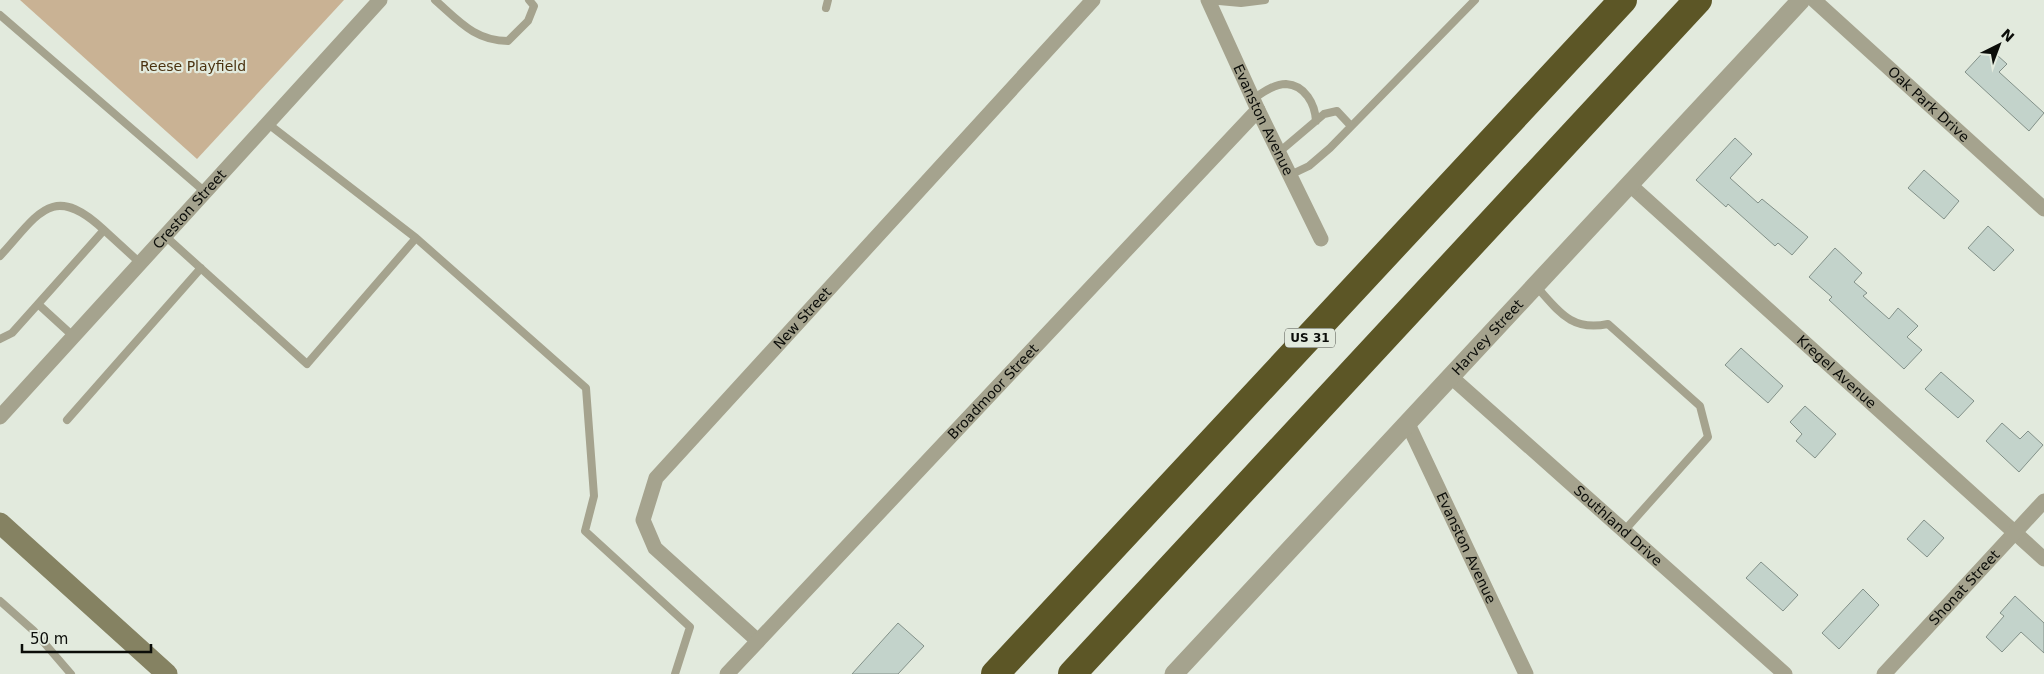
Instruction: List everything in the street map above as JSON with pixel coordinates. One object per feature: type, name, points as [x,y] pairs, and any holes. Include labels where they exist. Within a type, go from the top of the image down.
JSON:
[{"type":"highway","name":"US 31","points":[[996,674],[1623,0]]},
{"type":"highway","points":[[1072,674],[1698,0]]},
{"type":"main road","points":[[0,523],[168,674]]},
{"type":"street","name":"Creston Street","points":[[0,417],[164,234],[380,0]]},
{"type":"street","name":"New Street","points":[[758,641],[655,548],[643,520],[656,478],[1093,0]]},
{"type":"street","name":"Evanston Avenue","points":[[1208,0],[1255,105],[1321,240]]},
{"type":"street","name":"Harvey Street","points":[[1174,674],[1801,0]]},
{"type":"street","name":"Oak Park Drive","points":[[1814,0],[2044,209]]},
{"type":"street","name":"Broadmoor Street","points":[[727,674],[1255,105]]},
{"type":"street","name":"Kregel Avenue","points":[[1629,184],[2044,559]]},
{"type":"street","name":"Southland Drive","points":[[1450,376],[1785,674]]},
{"type":"street","name":"Evanston Avenue","points":[[1407,422],[1526,674]]},
{"type":"street","name":"Shonat Street","points":[[1884,674],[2044,501]]},
{"type":"lane","points":[[436,0],[470,31],[491,41],[508,41],[528,21],[534,6],[529,0]]},
{"type":"lane","points":[[1208,0],[1241,3],[1265,0]]},
{"type":"lane","points":[[1290,175],[1314,161],[1351,126],[1475,0]]},
{"type":"lane","points":[[0,15],[204,191]]},
{"type":"lane","points":[[1255,105],[1278,85],[1294,86],[1311,100],[1315,109],[1316,121]]},
{"type":"lane","points":[[1278,153],[1324,114],[1337,111],[1351,126]]},
{"type":"lane","points":[[267,123],[416,238],[586,388],[594,496],[585,532],[690,627],[675,674]]},
{"type":"lane","points":[[0,256],[38,215],[51,206],[63,205],[76,208],[140,262]]},
{"type":"lane","points":[[0,339],[12,333],[104,230]]},
{"type":"lane","points":[[164,234],[307,364],[416,238]]},
{"type":"lane","points":[[67,420],[201,268]]},
{"type":"lane","points":[[1535,285],[1568,320],[1592,326],[1608,324],[1700,406],[1708,436],[1624,531]]},
{"type":"lane","points":[[38,304],[73,336]]},
{"type":"lane","points":[[0,601],[34,631],[71,674]]},
{"type":"green space","name":"Reese Playfield","points":[[20,0],[344,0],[197,159]]},
{"type":"building","points":[[1988,47],[2007,64],[1999,72],[2044,113],[2029,131],[1965,72]]},
{"type":"building","points":[[1735,138],[1752,154],[1730,178],[1758,203],[1762,199],[1808,237],[1792,255],[1778,243],[1775,246],[1728,204],[1726,207],[1696,180]]},
{"type":"building","points":[[1924,170],[1959,201],[1944,219],[1908,188]]},
{"type":"building","points":[[1988,226],[2014,250],[1994,271],[1968,248]]},
{"type":"building","points":[[1835,248],[1862,273],[1854,282],[1867,293],[1863,296],[1889,319],[1898,308],[1918,326],[1907,337],[1922,350],[1904,369],[1829,300],[1832,297],[1809,277]]},
{"type":"building","points":[[1741,348],[1783,386],[1768,403],[1725,365]]},
{"type":"building","points":[[1941,372],[1974,401],[1958,418],[1925,389]]},
{"type":"building","points":[[1805,406],[1836,434],[1815,458],[1796,441],[1802,434],[1790,422]]},
{"type":"building","points":[[2002,423],[2020,439],[2028,431],[2043,445],[2019,472],[1986,441]]},
{"type":"building","points":[[1924,520],[1944,538],[1927,557],[1907,539]]},
{"type":"building","points":[[1761,562],[1798,595],[1783,611],[1746,578]]},
{"type":"building","points":[[1863,589],[1879,605],[1839,649],[1822,633]]},
{"type":"building","points":[[2015,596],[2044,623],[2044,653],[2021,632],[2002,652],[1986,637],[2004,616],[2000,613]]},
{"type":"building","points":[[898,623],[924,646],[898,674],[852,674]]}]
